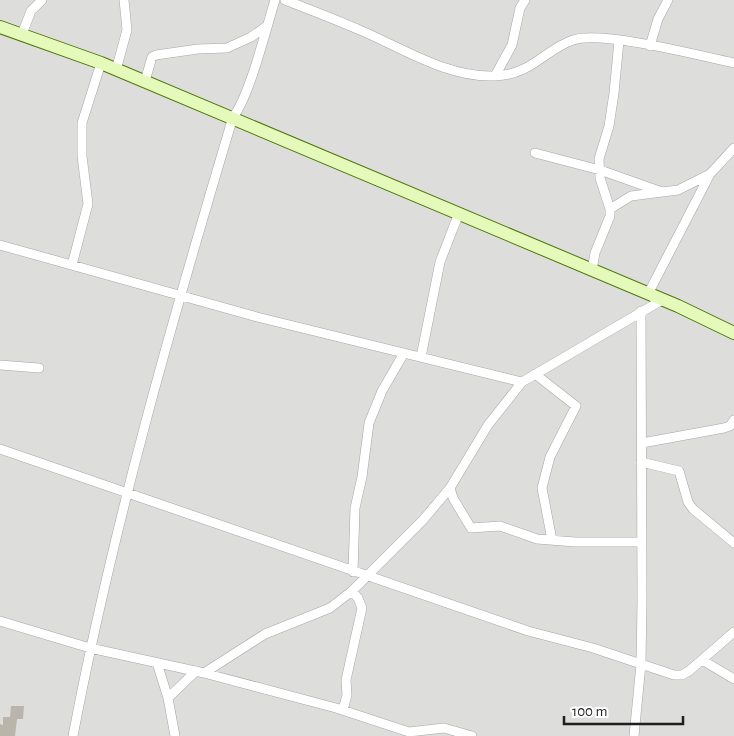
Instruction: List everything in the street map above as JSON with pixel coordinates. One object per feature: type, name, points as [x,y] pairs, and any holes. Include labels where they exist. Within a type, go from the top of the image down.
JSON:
[{"type":"main road","points":[[0,27],[101,62],[116,70],[233,117],[459,212],[734,333]]},
{"type":"street","points":[[22,34],[32,10],[42,0]]},
{"type":"street","points":[[116,70],[127,30],[124,0]]},
{"type":"street","points":[[73,736],[90,648],[127,493],[180,294],[233,117],[239,110],[275,0]]},
{"type":"street","points":[[285,0],[362,31],[421,59],[471,74],[495,76],[516,72],[533,65],[572,40],[585,37],[650,46],[734,63]]},
{"type":"street","points":[[495,76],[512,45],[520,8],[525,0]]},
{"type":"street","points":[[650,46],[658,19],[668,0]]},
{"type":"street","points":[[145,81],[152,57],[156,55],[198,49],[227,48],[251,37],[267,26]]},
{"type":"street","points":[[592,270],[595,253],[609,222],[610,209],[599,159],[609,126],[619,41]]},
{"type":"street","points":[[72,265],[88,204],[82,156],[82,122],[101,62]]},
{"type":"street","points":[[648,294],[710,174],[734,148]]},
{"type":"street","points":[[535,153],[600,170],[662,192]]},
{"type":"street","points":[[610,209],[631,196],[678,190],[710,174]]},
{"type":"street","points":[[421,357],[440,262],[459,212]]},
{"type":"street","points":[[0,245],[257,317],[421,357],[505,380],[522,382]]},
{"type":"street","points":[[168,698],[200,672],[265,634],[330,608],[352,591],[423,520],[450,488],[488,425],[522,382],[662,300]]},
{"type":"street","points":[[634,736],[640,664],[641,311]]},
{"type":"street","points":[[353,572],[355,508],[362,477],[369,423],[382,391],[404,353]]},
{"type":"street","points":[[0,365],[39,368]]},
{"type":"street","points":[[535,374],[576,406],[550,457],[542,488],[552,540]]},
{"type":"street","points":[[642,443],[724,428],[730,426],[734,420]]},
{"type":"street","points":[[0,449],[366,577],[528,631],[593,648],[679,676],[702,660],[734,632]]},
{"type":"street","points":[[640,462],[670,468],[679,472],[688,502],[693,509],[734,543]]},
{"type":"street","points":[[450,488],[453,498],[471,528],[500,526],[537,539],[641,542]]},
{"type":"street","points":[[343,710],[347,695],[346,680],[362,608],[358,598],[352,591]]},
{"type":"street","points":[[0,621],[90,648],[200,672],[343,710],[409,732],[444,728],[472,736]]},
{"type":"street","points":[[702,660],[734,679]]},
{"type":"street","points":[[157,663],[168,698],[175,736]]},
{"type":"shaded area","points":[[0,0],[734,0],[734,736],[0,736]]},
{"type":"building","points":[[11,706],[24,706],[23,719],[17,719],[15,736],[0,736],[0,724],[3,725],[3,717],[10,717]]}]
